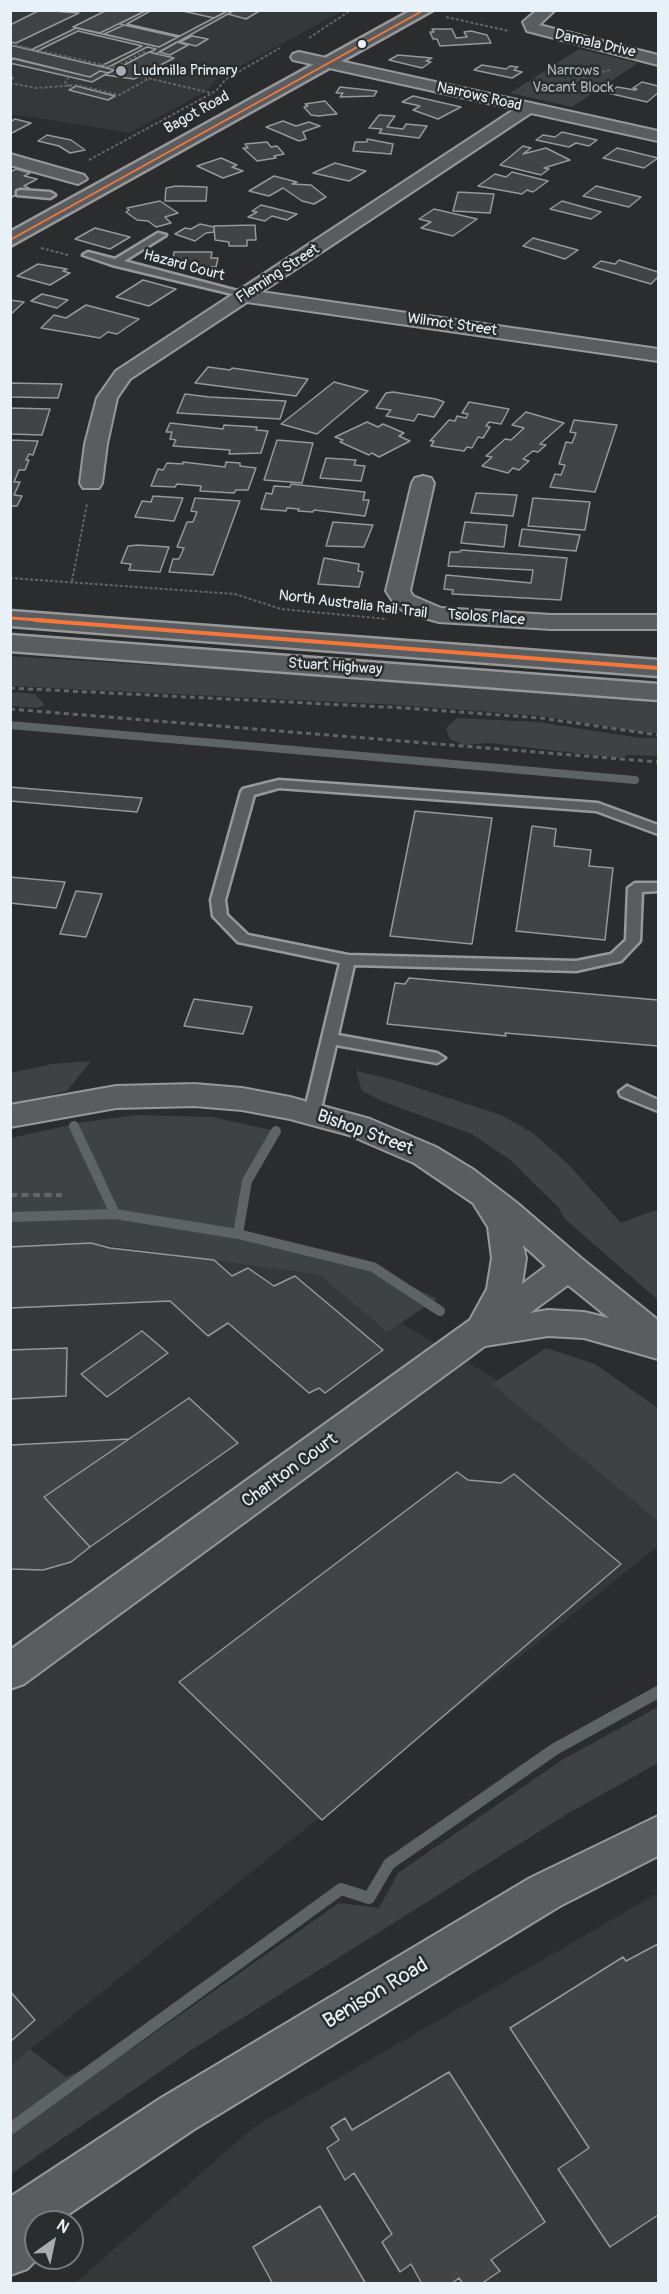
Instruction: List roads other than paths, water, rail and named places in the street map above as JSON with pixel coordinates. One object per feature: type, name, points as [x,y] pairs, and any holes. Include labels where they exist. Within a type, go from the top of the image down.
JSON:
[{"type":"main road","name":"Bagot Road","points":[[10,240],[95,195],[425,10]]},
{"type":"main road","points":[[279,68],[294,51],[313,42]]},
{"type":"main road","points":[[20,211],[50,195],[71,176],[98,168]]},
{"type":"main road","name":"Bagot Road","points":[[10,255],[56,226],[95,195]]},
{"type":"main road","name":"Stuart Highway","points":[[10,618],[658,668]]},
{"type":"main road","name":"Stuart Highway","points":[[10,642],[658,692]]},
{"type":"street","name":"Damala Drive","points":[[548,10],[531,22],[532,28],[658,60]]},
{"type":"street","name":"Narrows Road","points":[[294,51],[331,64],[658,136]]},
{"type":"street","name":"Fleming Street","points":[[91,483],[96,444],[107,398],[120,378],[528,108]]},
{"type":"street","points":[[10,159],[71,176]]},
{"type":"street","name":"Wilmot Street","points":[[245,296],[658,355]]},
{"type":"street","name":"Tsolos Place","points":[[423,483],[398,591],[404,601],[415,608],[439,615],[540,622],[658,622]]},
{"type":"street","name":"Bishop Street","points":[[10,1116],[94,1099],[171,1094],[242,1099],[312,1113],[395,1141],[444,1166],[506,1211],[569,1268],[658,1339]]},
{"type":"street","points":[[477,1190],[498,1215],[509,1246],[508,1272],[504,1289],[498,1305],[477,1335]]},
{"type":"street","name":"Charlton Court","points":[[10,1672],[569,1268]]},
{"type":"street","points":[[477,1335],[548,1323],[584,1325],[633,1337],[658,1348]]},
{"type":"street","name":"Benison Road","points":[[10,2225],[177,2114],[545,1892],[658,1835]]},
{"type":"street","name":"Benison Road","points":[[54,2210],[101,2165]]},
{"type":"street","points":[[10,2252],[24,2239]]},
{"type":"lane","points":[[20,193],[50,195]]},
{"type":"lane","name":"Hazard Court","points":[[116,263],[161,235]]},
{"type":"lane","name":"Hazard Court","points":[[88,255],[245,296]]},
{"type":"lane","points":[[658,830],[598,807],[279,784],[248,792],[218,900],[220,916],[243,939],[348,960],[576,966],[616,958],[633,941],[635,888],[658,887]]},
{"type":"lane","points":[[312,1113],[332,1039],[348,960]]},
{"type":"lane","points":[[332,1039],[437,1058]]},
{"type":"lane","points":[[627,1092],[658,1106]]},
{"type":"waterway","points":[[10,725],[635,780]]},
{"type":"waterway","points":[[74,1126],[115,1214]]},
{"type":"waterway","points":[[238,1234],[247,1181],[276,1131]]},
{"type":"waterway","points":[[10,1217],[115,1214]]},
{"type":"waterway","points":[[115,1214],[238,1234]]},
{"type":"waterway","points":[[238,1234],[373,1267],[440,1311]]},
{"type":"waterway","points":[[10,2129],[341,1889],[369,1898],[389,1864],[555,1749],[658,1692]]},
{"type":"place","name":"Ludmilla Primary","points":[[121,71]]},
{"type":"park label","name":"Narrows Vacant Block","points":[[573,80]]}]
